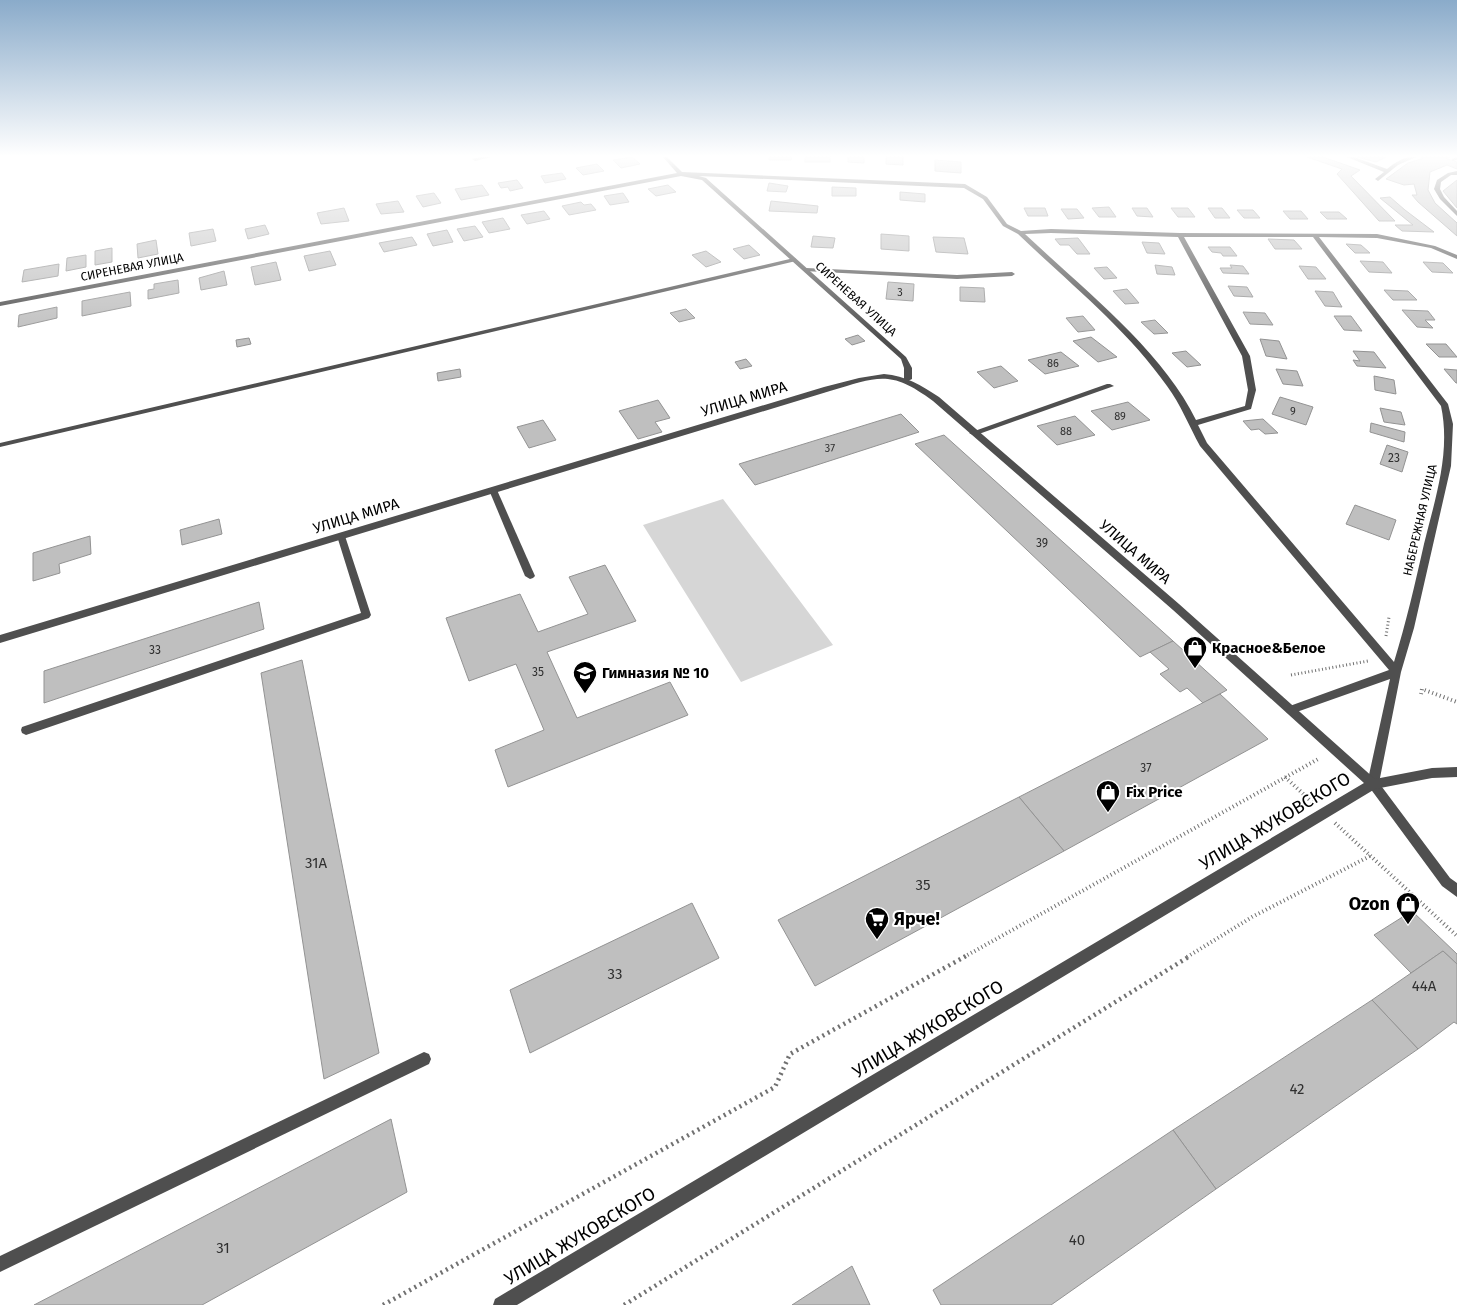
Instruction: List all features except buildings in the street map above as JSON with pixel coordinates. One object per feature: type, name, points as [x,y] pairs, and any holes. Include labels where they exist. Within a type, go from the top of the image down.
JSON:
[{"type":"street","name":"СИРЕНЕВАЯ УЛИЦА","points":[[0,304],[451,218]]},
{"type":"street","name":"СИРЕНЕВАЯ УЛИЦА","points":[[747,218],[904,358],[908,368],[908,379]]},
{"type":"street","name":"СИРЕНЕВАЯ УЛИЦА","points":[[1000,218],[1005,224],[1020,233]]},
{"type":"street","points":[[1020,233],[1051,231],[1180,235],[1377,236],[1433,247],[1457,257]]},
{"type":"street","points":[[1020,233],[1150,358],[1195,423],[1203,444],[1396,672],[1291,710]]},
{"type":"street","points":[[1180,235],[1246,356],[1252,390],[1248,407],[1195,423]]},
{"type":"street","name":"НАБЕРЕЖНАЯ УЛИЦА","points":[[1315,236],[1445,406],[1449,424],[1447,466],[1409,628],[1396,672],[1373,784]]},
{"type":"street","points":[[0,445],[794,260]]},
{"type":"street","points":[[806,270],[957,277],[1012,274]]},
{"type":"street","name":"УЛИЦА МИРА","points":[[0,638],[836,387],[873,377],[894,375],[908,379],[936,399],[1176,607],[1373,784],[1446,882],[1457,891]]},
{"type":"street","points":[[973,433],[1110,386]]},
{"type":"street","points":[[493,490],[530,576]]},
{"type":"street","points":[[26,730],[366,616],[341,536]]},
{"type":"street","points":[[1373,784],[1432,773],[1457,772]]},
{"type":"street","name":"УЛИЦА ЖУКОВСКОГО","points":[[501,1305],[1373,784]]},
{"type":"street","points":[[0,1264],[424,1059]]},
{"type":"path","points":[[1385,644],[1389,617]]},
{"type":"path","points":[[1291,675],[1376,660]]},
{"type":"path","points":[[1421,694],[1422,689],[1457,702]]},
{"type":"path","points":[[384,1305],[775,1088],[790,1054],[1322,757],[1316,752]]},
{"type":"path","points":[[1285,777],[1457,936]]},
{"type":"path","points":[[624,1305],[1252,917],[1370,856]]},
{"type":"shaded area","points":[[723,499],[833,645],[741,682],[643,525]]},
{"type":"place","name":"Красное&Белое","points":[[1195,669]]},
{"type":"place","name":"Гимназия № 10","points":[[585,694]]},
{"type":"place","name":"Fix Price","points":[[1108,813]]},
{"type":"place","name":"Ozon","points":[[1408,925]]},
{"type":"place","name":"Ярче!","points":[[877,940]]}]
